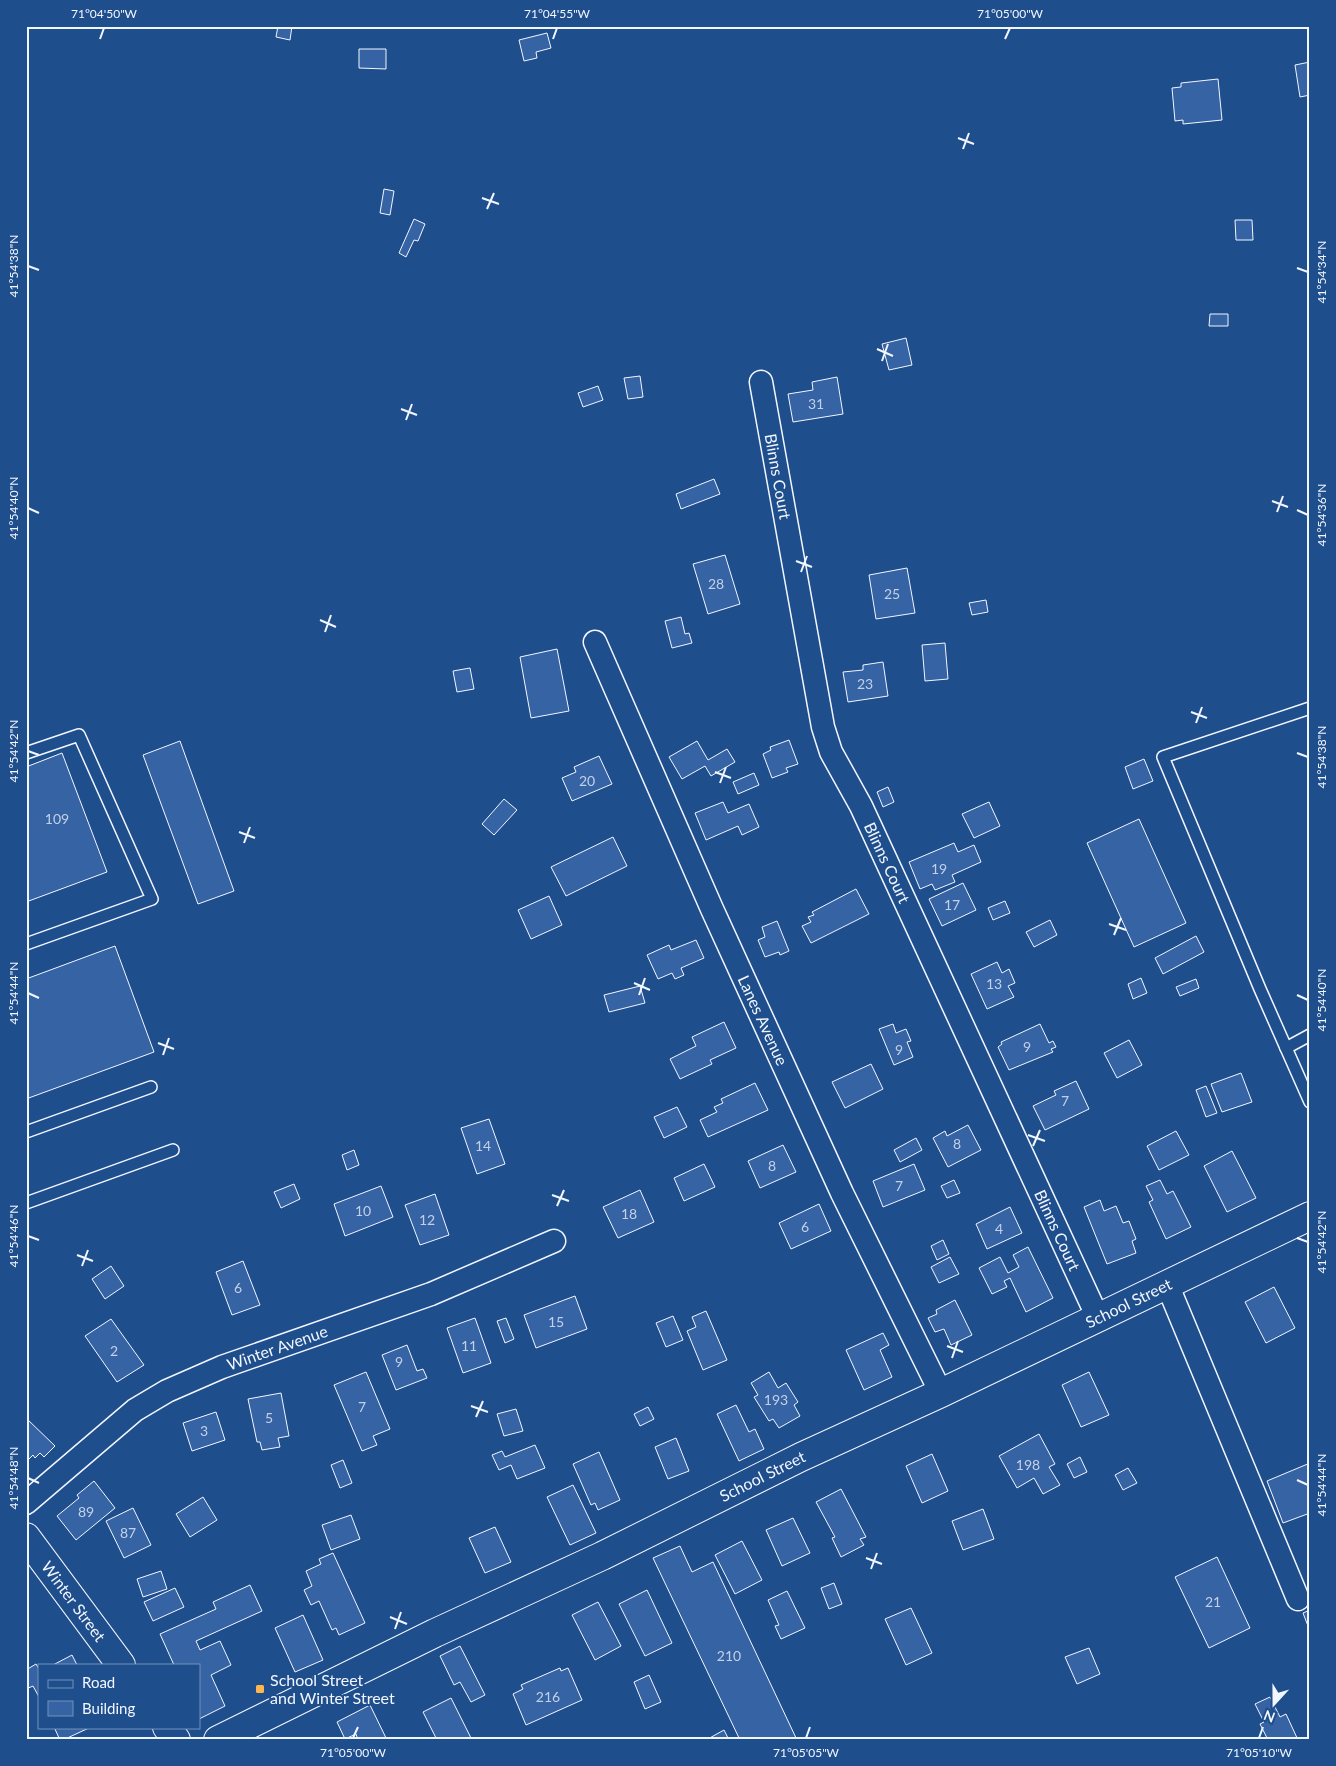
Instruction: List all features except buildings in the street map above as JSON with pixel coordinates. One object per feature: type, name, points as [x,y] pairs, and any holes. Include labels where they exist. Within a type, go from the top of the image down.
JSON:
[{"type":"street","name":"Blinns Court","points":[[761,382],[813,674],[831,752],[861,806],[1098,1318]]},
{"type":"street","name":"Lanes Avenue","points":[[595,642],[708,900],[842,1193],[941,1393]]},
{"type":"street","name":"School Street","points":[[218,1740],[434,1633],[602,1556],[802,1457],[941,1393],[1310,1216]]},
{"type":"street","name":"Winter Avenue","points":[[26,1502],[135,1410],[166,1391],[222,1368],[432,1294],[554,1241]]},
{"type":"street","points":[[1167,1284],[1298,1599]]},
{"type":"street","name":"Winter Street","points":[[26,1537],[120,1664]]},
{"type":"street","points":[[168,1728],[176,1740]]},
{"type":"lane","points":[[1310,708],[1163,757],[1310,1102]]},
{"type":"lane","points":[[26,753],[79,735],[152,899],[26,944]]},
{"type":"lane","points":[[1286,1048],[1310,1035]]},
{"type":"lane","points":[[26,1132],[151,1087]]},
{"type":"lane","points":[[26,1202],[173,1150]]},
{"type":"place","name":"School Street and Winter Street","points":[[260,1689]]}]
